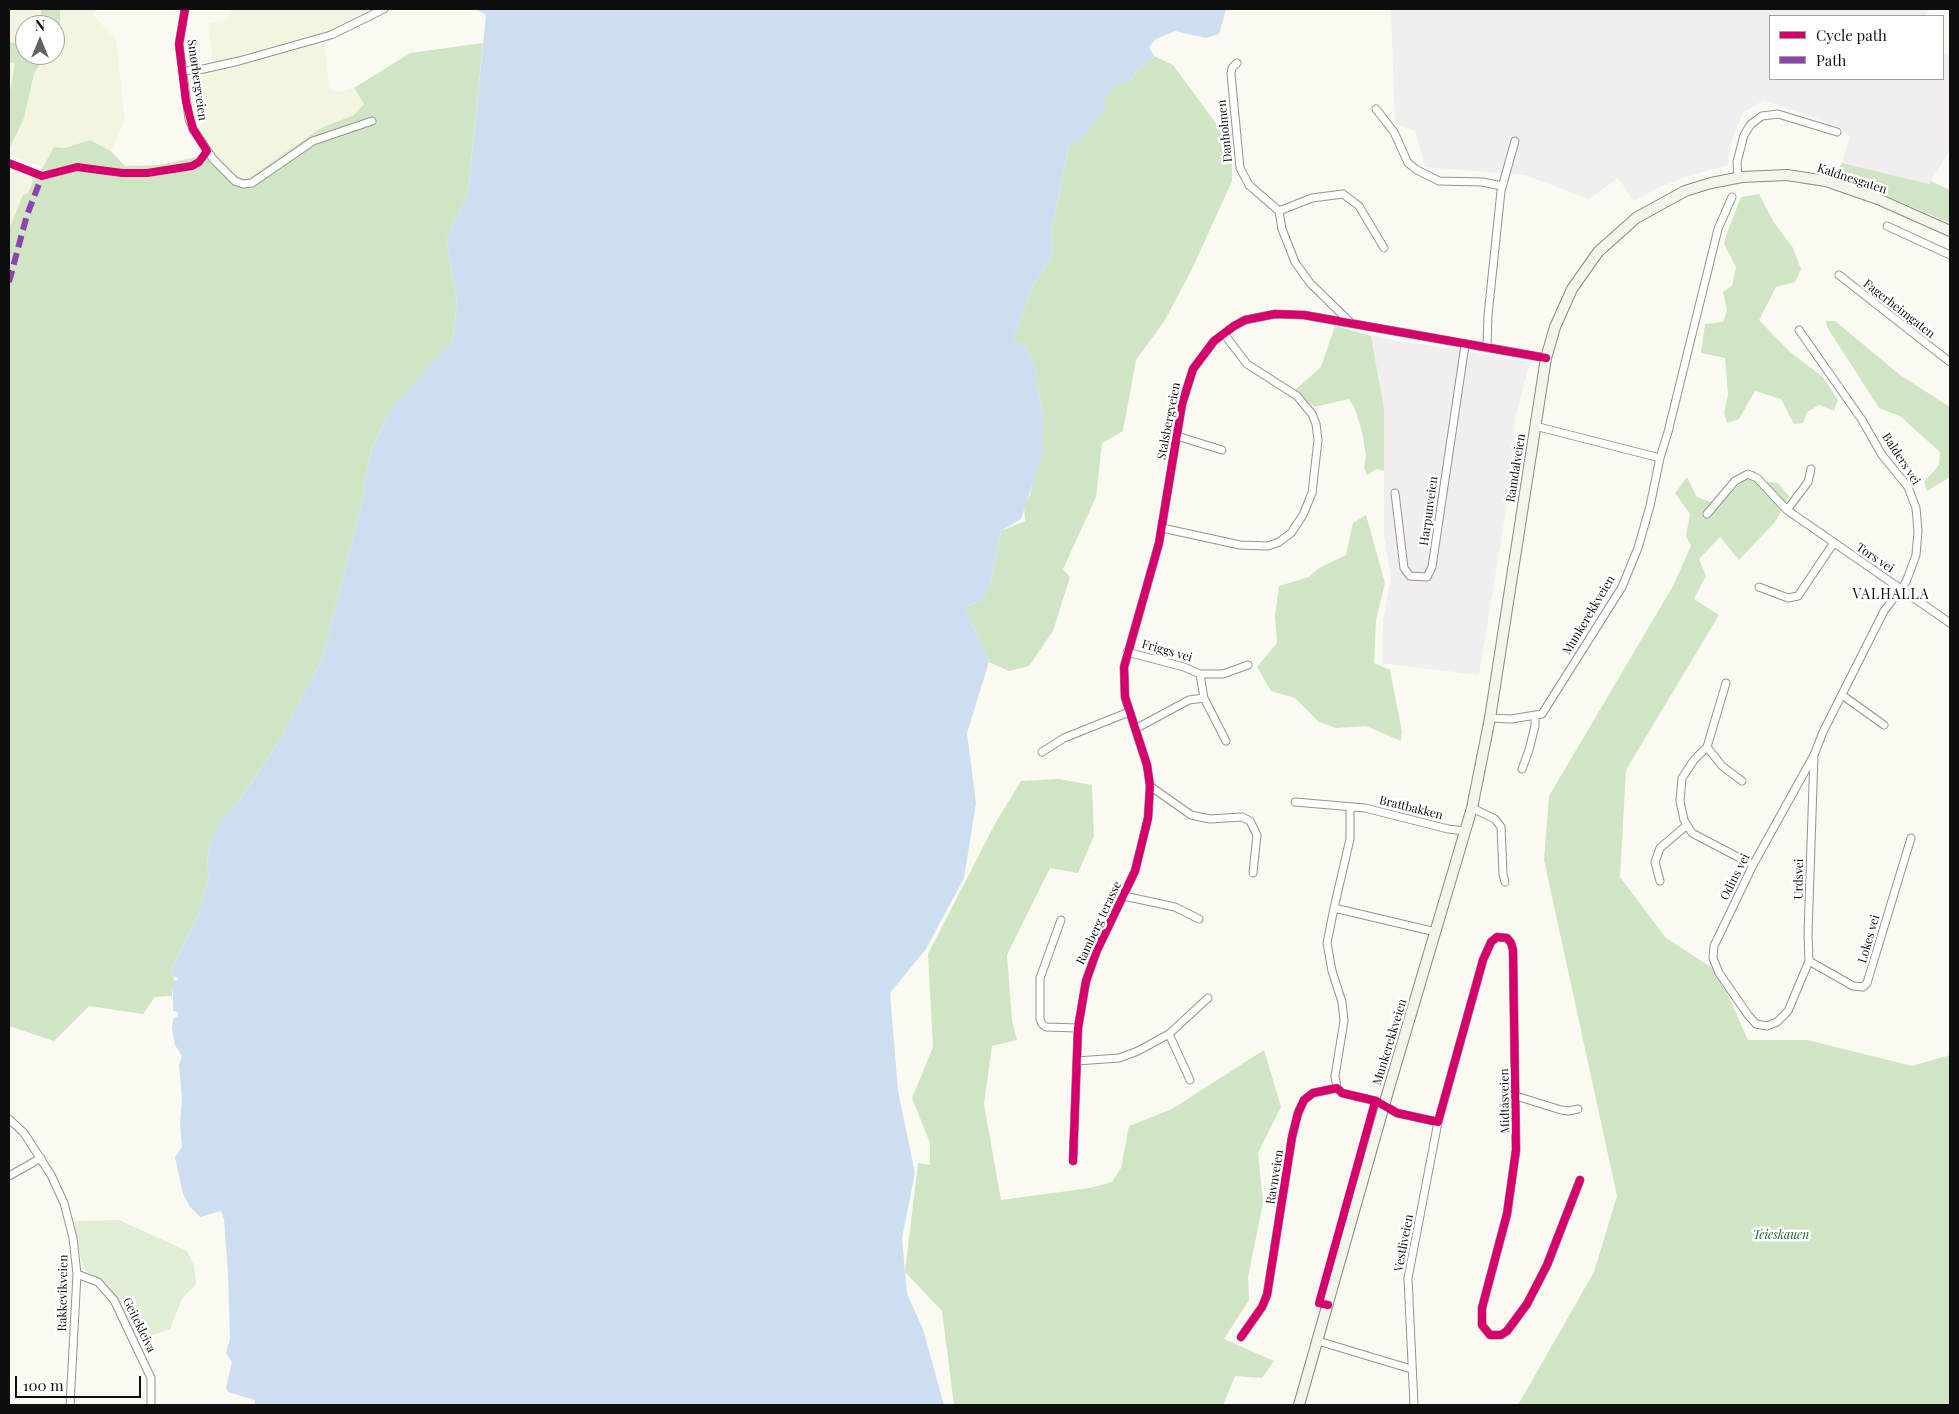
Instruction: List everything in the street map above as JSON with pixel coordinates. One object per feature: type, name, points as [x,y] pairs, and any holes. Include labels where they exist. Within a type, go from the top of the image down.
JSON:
[{"type":"main road","name":"Kaldnesgaten","points":[[1711,183],[1738,177],[1787,175],[1826,181],[1878,199],[1950,231]]},
{"type":"main road","name":"Ramdalveien","points":[[1465,831],[1472,808],[1490,718],[1546,358],[1567,298],[1582,272],[1598,252],[1617,234],[1654,206],[1685,191],[1711,183]]},
{"type":"main road","name":"Munkerekkveien","points":[[1299,1405],[1465,831]]},
{"type":"street","name":"Smørbergveien","points":[[185,9],[179,33],[182,71],[193,129],[212,159],[235,181],[243,184],[261,178],[313,141],[372,121]]},
{"type":"street","name":"Smørbergveien","points":[[182,71],[200,70],[239,61],[331,35],[384,9]]},
{"type":"street","name":"Danholmen","points":[[1237,63],[1232,68],[1231,74],[1240,168],[1250,185],[1279,211]]},
{"type":"street","points":[[1376,109],[1394,132],[1408,163],[1417,170],[1439,181],[1482,182],[1502,186]]},
{"type":"street","points":[[1738,177],[1737,162],[1744,135],[1751,124],[1762,116],[1778,114],[1836,132]]},
{"type":"street","points":[[1487,348],[1488,315],[1502,186],[1515,141]]},
{"type":"street","points":[[1351,323],[1310,283],[1298,267],[1282,229],[1279,211],[1312,198],[1343,194],[1359,206],[1384,248]]},
{"type":"street","name":"Munkerekkveien","points":[[1535,716],[1544,710],[1622,587],[1643,531],[1718,229],[1732,197]]},
{"type":"street","points":[[1886,226],[1950,256]]},
{"type":"street","name":"Fagerheimgaten","points":[[1839,276],[1949,358]]},
{"type":"street","name":"Stalsbergveien","points":[[1150,786],[1147,765],[1129,712],[1123,684],[1127,652],[1162,528],[1185,389],[1193,369],[1206,350],[1224,334],[1246,320],[1275,314],[1304,315],[1546,358]]},
{"type":"street","name":"Balders vei","points":[[1799,330],[1862,420],[1882,455],[1908,487],[1916,508],[1918,532],[1916,556],[1909,577],[1901,589]]},
{"type":"street","points":[[1162,528],[1240,546],[1268,546],[1279,542],[1291,533],[1303,515],[1312,493],[1318,440],[1312,414],[1296,396],[1247,364],[1224,334]]},
{"type":"street","name":"Harpunveien","points":[[1395,493],[1404,568],[1410,576],[1427,577],[1431,574],[1439,526],[1465,345]]},
{"type":"street","points":[[1534,426],[1660,458]]},
{"type":"street","name":"Stalsbergveien","points":[[1177,436],[1222,450]]},
{"type":"street","points":[[1787,510],[1808,482],[1811,469]]},
{"type":"street","name":"Tors vei","points":[[1708,514],[1735,481],[1748,474],[1757,478],[1787,510],[1833,544],[1950,623]]},
{"type":"street","points":[[1759,587],[1788,598],[1798,596],[1833,544]]},
{"type":"street","name":"Odins vei","points":[[1794,1000],[1788,1011],[1777,1022],[1767,1026],[1756,1024],[1714,964],[1713,952],[1716,941],[1753,865],[1814,755],[1884,611],[1901,589]]},
{"type":"street","name":"Friggs vei","points":[[1127,652],[1200,674],[1223,674],[1248,665]]},
{"type":"street","name":"Friggs vei","points":[[1200,674],[1204,698],[1226,741]]},
{"type":"street","points":[[1726,683],[1707,747],[1694,760],[1682,778],[1680,801],[1687,825],[1692,833],[1700,839],[1753,865]]},
{"type":"street","points":[[1842,695],[1884,725]]},
{"type":"street","points":[[1135,729],[1190,700],[1204,698]]},
{"type":"street","points":[[1042,752],[1064,738],[1129,712]]},
{"type":"street","points":[[1490,718],[1511,719],[1535,716],[1530,750],[1522,769]]},
{"type":"street","points":[[1707,747],[1722,766],[1742,781]]},
{"type":"street","name":"Urdsvei","points":[[1794,1000],[1809,961],[1808,934],[1814,755]]},
{"type":"street","points":[[1150,786],[1191,816],[1210,819],[1242,817],[1250,821],[1257,835],[1253,874]]},
{"type":"street","name":"Ramberg terasse","points":[[1073,1161],[1078,1028],[1086,980],[1097,950],[1135,871],[1145,836],[1150,786]]},
{"type":"street","name":"Brattbakken","points":[[1295,802],[1350,806],[1402,816],[1448,829],[1465,831]]},
{"type":"street","points":[[1350,806],[1350,839],[1327,943],[1344,1022],[1335,1076],[1337,1088],[1342,1093],[1376,1101],[1397,1113],[1438,1122]]},
{"type":"street","points":[[1472,808],[1495,819],[1501,827],[1505,882]]},
{"type":"street","points":[[1660,880],[1655,862],[1660,848],[1687,825]]},
{"type":"street","name":"Lokes vei","points":[[1809,961],[1853,986],[1863,987],[1867,983],[1911,838]]},
{"type":"street","name":"Ramberg terasse","points":[[1124,896],[1174,907],[1199,919]]},
{"type":"street","points":[[1334,908],[1436,932]]},
{"type":"street","points":[[1061,920],[1040,978],[1040,1019],[1046,1027],[1078,1028]]},
{"type":"street","name":"Midtåsveien","points":[[1438,1122],[1483,960],[1491,942],[1500,936],[1507,938],[1513,950],[1516,1150],[1512,1187],[1481,1314],[1482,1325],[1490,1335],[1498,1335],[1507,1331],[1528,1304],[1546,1265],[1580,1180]]},
{"type":"street","points":[[1077,1061],[1119,1058],[1169,1034],[1208,998]]},
{"type":"street","points":[[1169,1034],[1190,1080]]},
{"type":"street","name":"Ravnveien","points":[[1240,1338],[1262,1307],[1267,1295],[1292,1137],[1300,1107],[1304,1100],[1313,1094],[1337,1088]]},
{"type":"street","name":"Midtåsveien","points":[[1516,1096],[1561,1110],[1578,1109]]},
{"type":"street","name":"Rakkevikveien","points":[[9,1119],[24,1134],[41,1158],[68,1215],[77,1274],[70,1405]]},
{"type":"street","name":"Vestliveien","points":[[1414,1405],[1411,1368],[1409,1268],[1438,1122]]},
{"type":"street","points":[[9,1176],[41,1158]]},
{"type":"street","name":"Geitekleiva","points":[[77,1274],[98,1282],[114,1300],[151,1378],[151,1405]]},
{"type":"street","points":[[1318,1341],[1411,1368]]},
{"type":"shaded area","points":[[1391,9],[1929,9],[1926,15],[1769,15],[1769,80],[1944,80],[1944,54],[1950,57],[1950,150],[1929,184],[1842,163],[1850,137],[1839,127],[1764,100],[1743,113],[1732,139],[1728,165],[1685,177],[1658,188],[1634,201],[1618,178],[1589,199],[1525,175],[1425,167],[1415,131],[1395,123]]},
{"type":"shaded area","points":[[1371,336],[1530,362],[1515,419],[1511,479],[1479,675],[1382,663],[1383,620],[1391,578],[1384,536],[1384,409]]},
{"type":"green space","points":[[9,9],[41,9],[41,15],[15,15],[15,43],[9,42]]},
{"type":"green space","points":[[41,9],[60,9],[60,15],[41,15]]},
{"type":"green space","points":[[60,9],[96,9],[94,16],[116,39],[125,120],[111,151],[90,140],[65,148],[54,147],[43,167],[9,155],[9,150],[24,118],[34,74],[39,65],[65,65],[65,15],[60,15]]},
{"type":"green space","points":[[231,9],[375,9],[336,31],[215,63],[213,62],[208,24],[228,20]]},
{"type":"green space","points":[[324,40],[329,88],[337,92],[354,88],[365,104],[354,115],[321,128],[246,180],[230,173],[203,139],[194,120],[188,78]]},
{"type":"green space","points":[[9,42],[15,43],[15,63],[9,62]]},
{"type":"green space","points":[[483,43],[468,193],[446,239],[457,300],[453,340],[391,408],[371,450],[360,510],[322,659],[278,743],[210,842],[207,864],[209,874],[198,915],[171,970],[174,976],[172,996],[155,997],[143,1014],[89,1006],[54,1041],[9,1026],[9,229],[23,195],[28,193],[36,175],[43,167],[54,147],[65,148],[90,140],[111,151],[125,166],[160,165],[214,153],[230,173],[246,180],[321,128],[354,115],[364,104],[354,88],[410,53]]},
{"type":"green space","points":[[1154,56],[1173,65],[1232,145],[1232,181],[1193,267],[1165,320],[1136,360],[1123,431],[1102,443],[1096,497],[1063,569],[1070,577],[1053,631],[1029,666],[1009,671],[989,662],[965,607],[982,600],[990,586],[1001,531],[1025,521],[1024,506],[1030,495],[1034,477],[1043,416],[1037,385],[1037,374],[1026,347],[1013,339],[1032,288],[1053,255],[1051,234],[1070,141],[1116,84],[1127,84],[1136,72]]},
{"type":"green space","points":[[9,62],[15,62],[9,97]]},
{"type":"green space","points":[[15,63],[15,65],[39,65],[34,74],[24,118],[9,150],[9,97]]},
{"type":"green space","points":[[1842,163],[1929,184],[1931,181],[1950,190],[1950,223],[1835,174]]},
{"type":"green space","points":[[9,166],[36,175],[28,193],[23,195],[9,229]]},
{"type":"green space","points":[[1759,194],[1773,221],[1793,248],[1801,269],[1795,282],[1776,287],[1759,320],[1789,351],[1823,377],[1838,400],[1834,411],[1819,405],[1807,412],[1803,423],[1794,424],[1781,399],[1755,391],[1739,419],[1727,423],[1724,413],[1728,395],[1725,358],[1701,353],[1705,324],[1723,322],[1727,311],[1723,292],[1732,286],[1736,267],[1724,244],[1727,233],[1741,197]]},
{"type":"green space","points":[[1826,321],[1835,321],[1900,375],[1950,407],[1950,477],[1927,491],[1924,482],[1939,465],[1940,452],[1900,416],[1879,408],[1827,327]]},
{"type":"green space","points":[[1335,326],[1371,336],[1384,409],[1384,471],[1376,469],[1367,475],[1364,468],[1366,455],[1362,432],[1355,409],[1349,399],[1314,407],[1295,390],[1321,367]]},
{"type":"green space","name":"Teieskauen","points":[[1754,470],[1763,481],[1778,483],[1789,496],[1775,522],[1739,560],[1720,537],[1699,559],[1706,576],[1694,599],[1719,615],[1626,770],[1620,877],[1666,938],[1717,971],[1748,1040],[1807,1040],[1912,1066],[1950,1055],[1950,1405],[1518,1405],[1594,1272],[1617,1196],[1544,860],[1549,796],[1673,586],[1691,546],[1686,536],[1690,514],[1675,493],[1687,477],[1697,497],[1719,505]]},
{"type":"green space","points":[[1366,515],[1385,583],[1376,620],[1374,663],[1390,670],[1402,732],[1401,741],[1366,726],[1336,728],[1319,722],[1295,698],[1271,691],[1257,667],[1277,643],[1275,616],[1279,586],[1309,577],[1319,568],[1346,555],[1353,523]]},
{"type":"green space","points":[[1059,779],[1092,785],[1094,836],[1078,873],[1050,868],[1007,955],[1012,1020],[1017,1040],[992,1046],[984,1104],[1001,1200],[1090,1188],[1112,1182],[1121,1168],[1129,1126],[1172,1109],[1264,1050],[1281,1107],[1258,1153],[1263,1203],[1248,1277],[1249,1300],[1224,1339],[1274,1361],[1262,1378],[1235,1376],[1223,1405],[954,1405],[942,1311],[905,1272],[918,1163],[930,1165],[930,1143],[912,1098],[933,1047],[928,954],[996,822],[1021,781]]},
{"type":"green space","points":[[119,1220],[187,1251],[194,1265],[196,1284],[182,1299],[170,1329],[138,1340],[116,1299],[107,1287],[85,1270],[81,1261],[74,1221]]},
{"type":"water","points":[[476,9],[1226,9],[1219,34],[1206,38],[1175,31],[1156,39],[1149,47],[1154,56],[1136,72],[1127,84],[1116,84],[1105,100],[1105,110],[1078,143],[1070,141],[1051,234],[1053,255],[1032,288],[1013,339],[1026,347],[1037,374],[1037,385],[1043,416],[1043,452],[1021,519],[1001,531],[990,586],[982,600],[965,607],[989,662],[967,733],[976,803],[964,878],[926,949],[890,993],[898,1091],[915,1173],[902,1238],[907,1294],[923,1329],[944,1405],[254,1405],[255,1400],[228,1392],[226,1388],[232,1362],[226,1353],[230,1339],[224,1219],[221,1211],[200,1217],[190,1207],[183,1194],[175,1157],[182,1147],[180,1123],[182,1099],[179,1065],[182,1056],[175,1045],[172,1029],[173,1019],[178,1016],[178,1012],[173,1011],[173,981],[179,979],[174,976],[171,970],[198,915],[209,874],[207,864],[210,842],[221,820],[237,803],[278,743],[322,659],[360,510],[371,450],[391,408],[453,340],[457,300],[446,239],[468,193],[486,15]]},
{"type":"marked path","points":[[9,282],[27,215],[42,176]]},
{"type":"cycle path","points":[[9,163],[42,176],[77,167],[122,173],[147,173],[192,166],[199,162],[207,151],[193,129],[186,102],[179,44],[185,9]]},
{"type":"cycle path","points":[[1073,1161],[1078,1028],[1086,981],[1097,950],[1135,871],[1148,818],[1150,786],[1147,765],[1125,697],[1124,667],[1159,543],[1182,404],[1193,369],[1214,341],[1234,326],[1245,320],[1275,314],[1304,315],[1546,358]]},
{"type":"cycle path","points":[[1241,1337],[1262,1307],[1267,1295],[1292,1137],[1298,1113],[1304,1100],[1313,1093],[1337,1088],[1342,1093],[1376,1101],[1397,1113],[1438,1122],[1483,960],[1491,942],[1497,937],[1507,938],[1513,950],[1516,1150],[1507,1214],[1482,1308],[1482,1325],[1490,1335],[1501,1335],[1507,1331],[1527,1304],[1547,1265],[1580,1180]]},
{"type":"cycle path","points":[[1328,1305],[1319,1303],[1374,1105]]},
{"type":"district","name":"VALHALLA","points":[[1891,595]]}]
